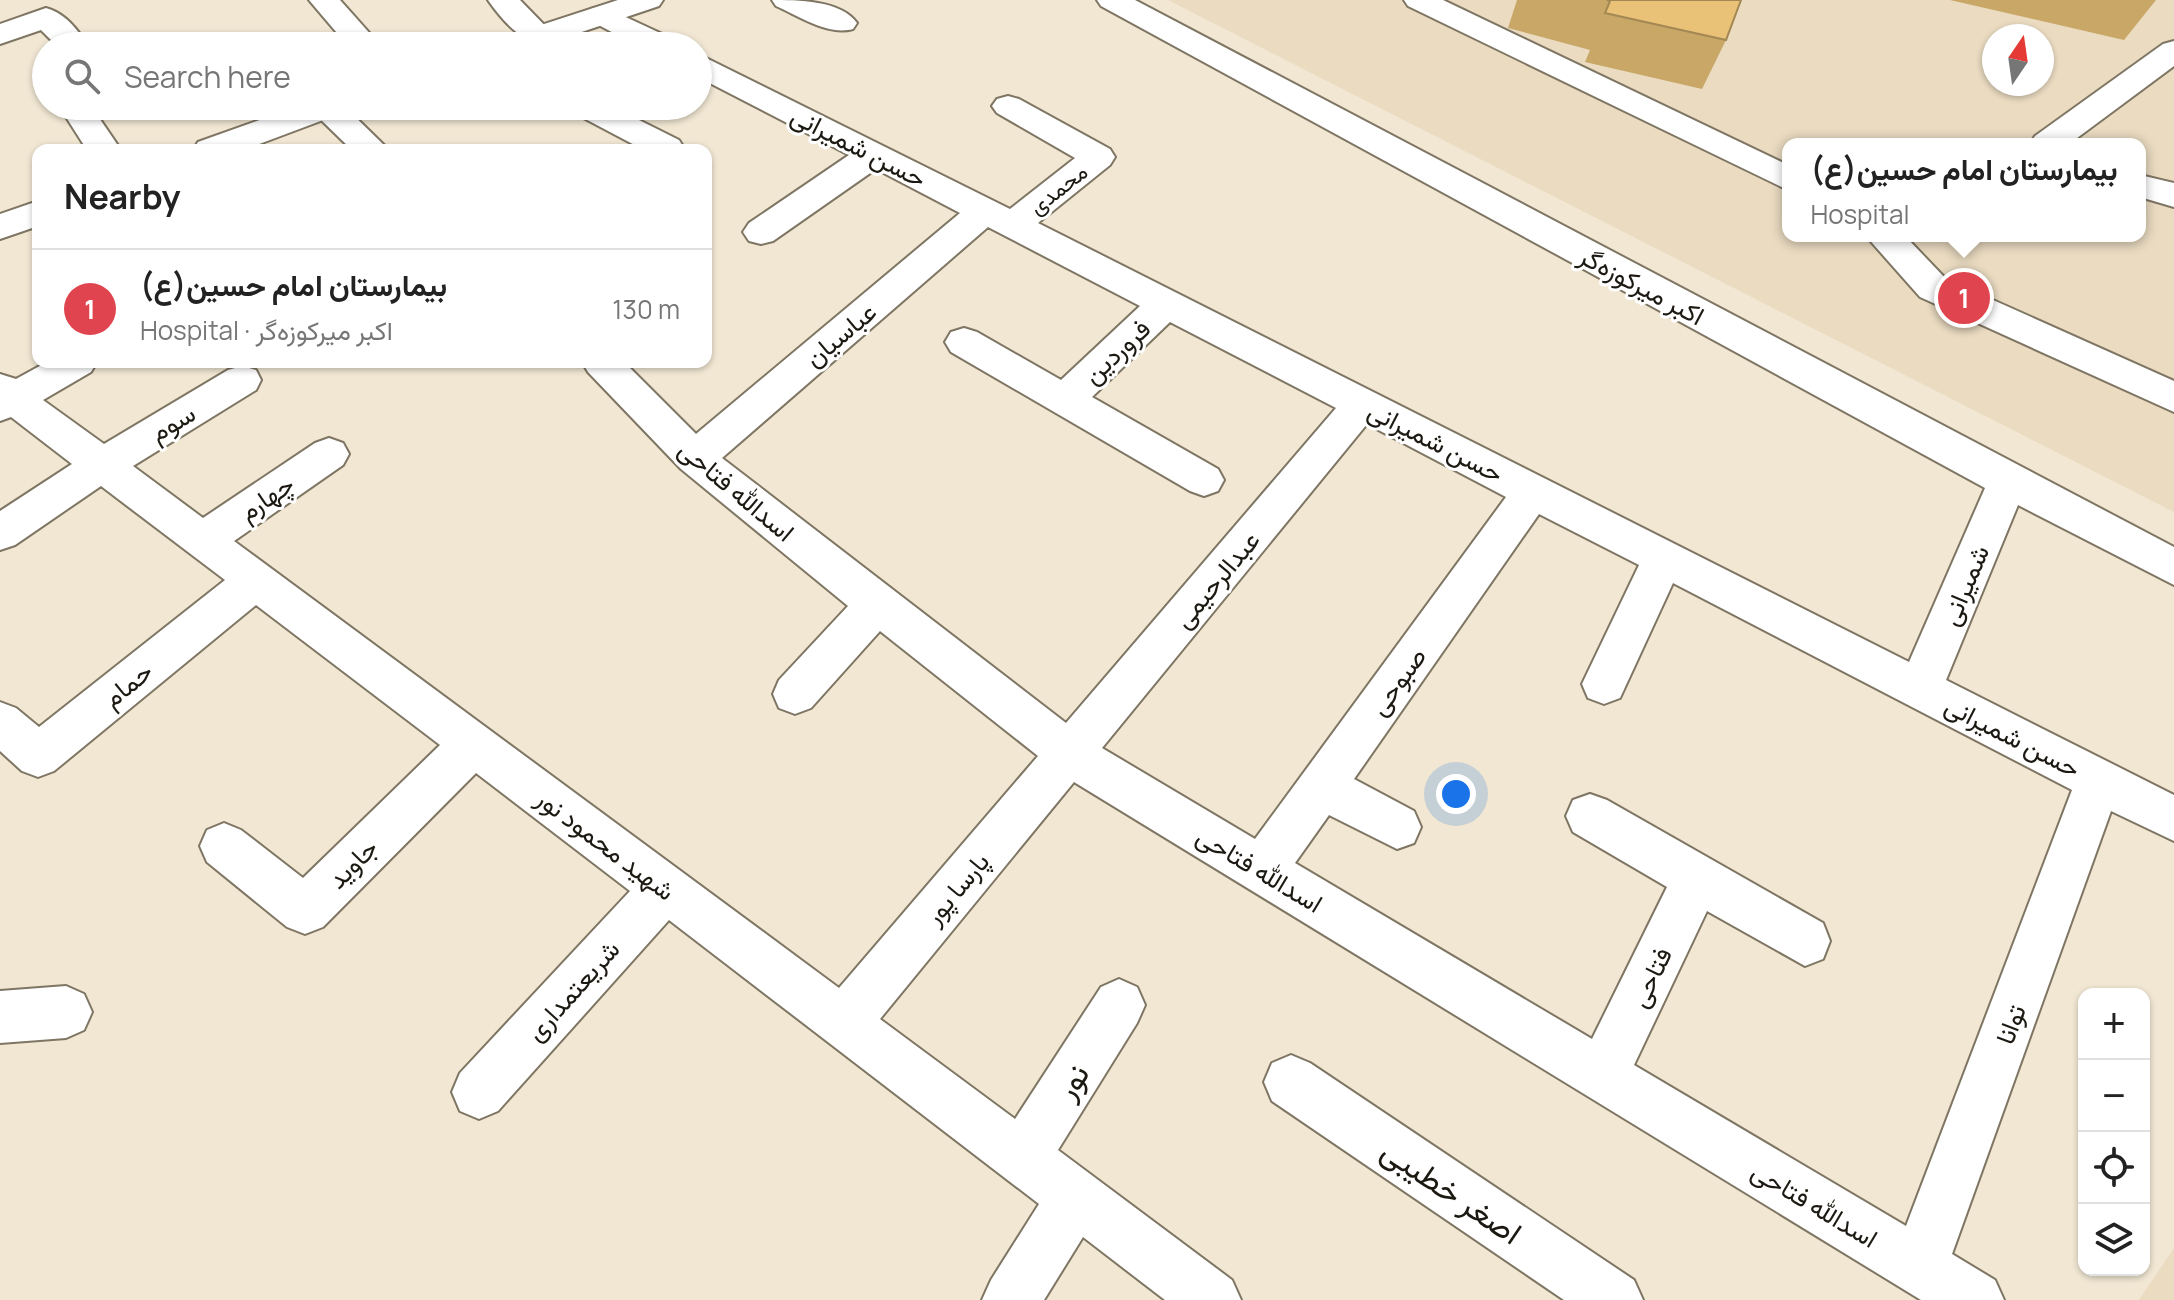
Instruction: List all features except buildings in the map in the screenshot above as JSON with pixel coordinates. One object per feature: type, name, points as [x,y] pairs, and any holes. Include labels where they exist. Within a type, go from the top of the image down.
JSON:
[{"type":"street","points":[[324,0],[353,32]]},
{"type":"street","points":[[503,0],[516,32]]},
{"type":"street","points":[[552,32],[648,0]]},
{"type":"street","points":[[787,0],[842,23]]},
{"type":"street","name":"اکبر میرکوزه‌گر","points":[[1112,0],[2174,567]]},
{"type":"street","points":[[1419,0],[1782,176]]},
{"type":"street","points":[[602,15],[635,32]]},
{"type":"street","points":[[0,35],[46,17],[61,32]]},
{"type":"street","points":[[2055,138],[2174,51]]},
{"type":"street","name":"حسن شمیرانی","points":[[712,71],[2174,819]]},
{"type":"street","name":"محمدی","points":[[999,218],[1098,157],[1008,106]]},
{"type":"street","points":[[84,120],[100,144]]},
{"type":"street","points":[[227,144],[293,120]]},
{"type":"street","points":[[342,120],[366,144]]},
{"type":"street","points":[[612,120],[659,144]]},
{"type":"street","points":[[761,232],[874,154]]},
{"type":"street","points":[[2146,188],[2174,195]]},
{"type":"street","points":[[0,227],[32,215]]},
{"type":"street","name":"عباسیان","points":[[695,458],[999,218]]},
{"type":"street","points":[[1890,242],[1933,288],[2174,397]]},
{"type":"street","name":"فروردین","points":[[1064,400],[1167,303]]},
{"type":"street","points":[[964,342],[1204,480]]},
{"type":"street","points":[[4,397],[65,368]]},
{"type":"street","name":"اسدالله فتاحی","points":[[607,368],[695,458],[1070,754],[1975,1300]]},
{"type":"street","name":"سوم","points":[[0,533],[102,465],[242,380]]},
{"type":"street","name":"شهید محمود نور","points":[[4,397],[203,540],[1212,1300]]},
{"type":"street","name":"عبدالرحیمی","points":[[1070,754],[1362,404]]},
{"type":"street","name":"چهارم","points":[[203,540],[329,454]]},
{"type":"street","name":"شمیرانی","points":[[1920,689],[2008,481]]},
{"type":"street","name":"صبوحی","points":[[1262,870],[1533,491]]},
{"type":"street","points":[[1604,684],[1664,557]]},
{"type":"street","name":"حمام","points":[[0,722],[38,756],[256,580]]},
{"type":"street","points":[[795,694],[877,604]]},
{"type":"street","name":"جاوید","points":[[224,846],[305,910],[473,744]]},
{"type":"street","name":"پارسا پور","points":[[843,1023],[1070,754]]},
{"type":"street","name":"توانا","points":[[1919,1267],[2099,780]]},
{"type":"street","points":[[1322,786],[1397,827]]},
{"type":"street","points":[[1590,816],[1805,941]]},
{"type":"street","name":"فتاحی","points":[[1602,1075],[1697,879]]},
{"type":"street","name":"شریعتمداری","points":[[479,1092],[665,888]]},
{"type":"street","name":"نور","points":[[1022,1157],[1119,1005]]},
{"type":"street","points":[[0,1017],[66,1012]]},
{"type":"street","name":"اصغر خطیبی","points":[[1291,1082],[1614,1300]]},
{"type":"street","points":[[1011,1300],[1076,1197]]},
{"type":"shaded area","points":[[1168,0],[2174,0],[2174,512]]},
{"type":"shaded area","points":[[2174,1248],[2174,1300],[2139,1300]]},
{"type":"place","name":"بیمارستان امام حسین(ع)","points":[[1964,298]]}]
